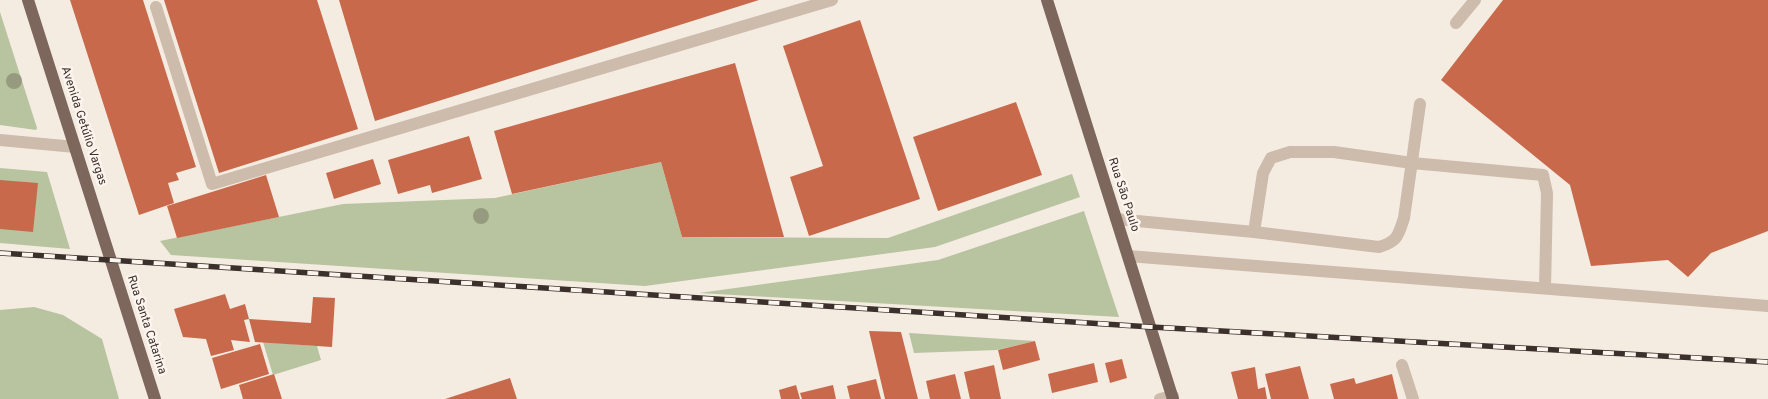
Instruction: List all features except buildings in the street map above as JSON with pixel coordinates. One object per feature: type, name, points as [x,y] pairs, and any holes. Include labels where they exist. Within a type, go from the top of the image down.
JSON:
[{"type":"main road","name":"Avenida Getúlio Vargas","points":[[28,0],[110,260]]},
{"type":"main road","name":"Rua São Paulo","points":[[1047,0],[1128,256],[1169,398]]},
{"type":"main road","name":"Rua Santa Catarina","points":[[110,260],[154,399]]},
{"type":"street","points":[[156,7],[212,184],[832,0]]},
{"type":"street","points":[[1456,23],[1475,0]]},
{"type":"street","points":[[1116,219],[1254,232],[1379,248],[1391,243],[1398,235],[1404,218],[1420,104]]},
{"type":"street","points":[[0,140],[75,147]]},
{"type":"street","points":[[1254,232],[1263,173],[1271,158],[1290,152],[1334,152],[1412,163],[1543,175],[1547,193],[1545,288]]},
{"type":"street","points":[[1128,256],[1768,306]]},
{"type":"street","points":[[1402,365],[1413,399]]},
{"type":"green space","points":[[0,12],[37,128],[36,130],[0,125]]},
{"type":"green space","points":[[661,162],[682,237],[888,238],[1072,174],[1080,197],[935,247],[645,286],[171,255],[160,241],[343,204],[495,198]]},
{"type":"green space","points":[[0,168],[47,172],[70,249],[0,243]]},
{"type":"green space","points":[[1084,211],[1119,317],[699,293],[938,260]]},
{"type":"green space","points":[[34,307],[63,315],[102,339],[119,399],[0,399],[0,310]]},
{"type":"green space","points":[[909,333],[1035,341],[997,350],[914,353]]},
{"type":"green space","points":[[263,342],[317,346],[321,360],[273,375]]},
{"type":"railway","points":[[0,253],[1151,327],[1768,362]]}]
